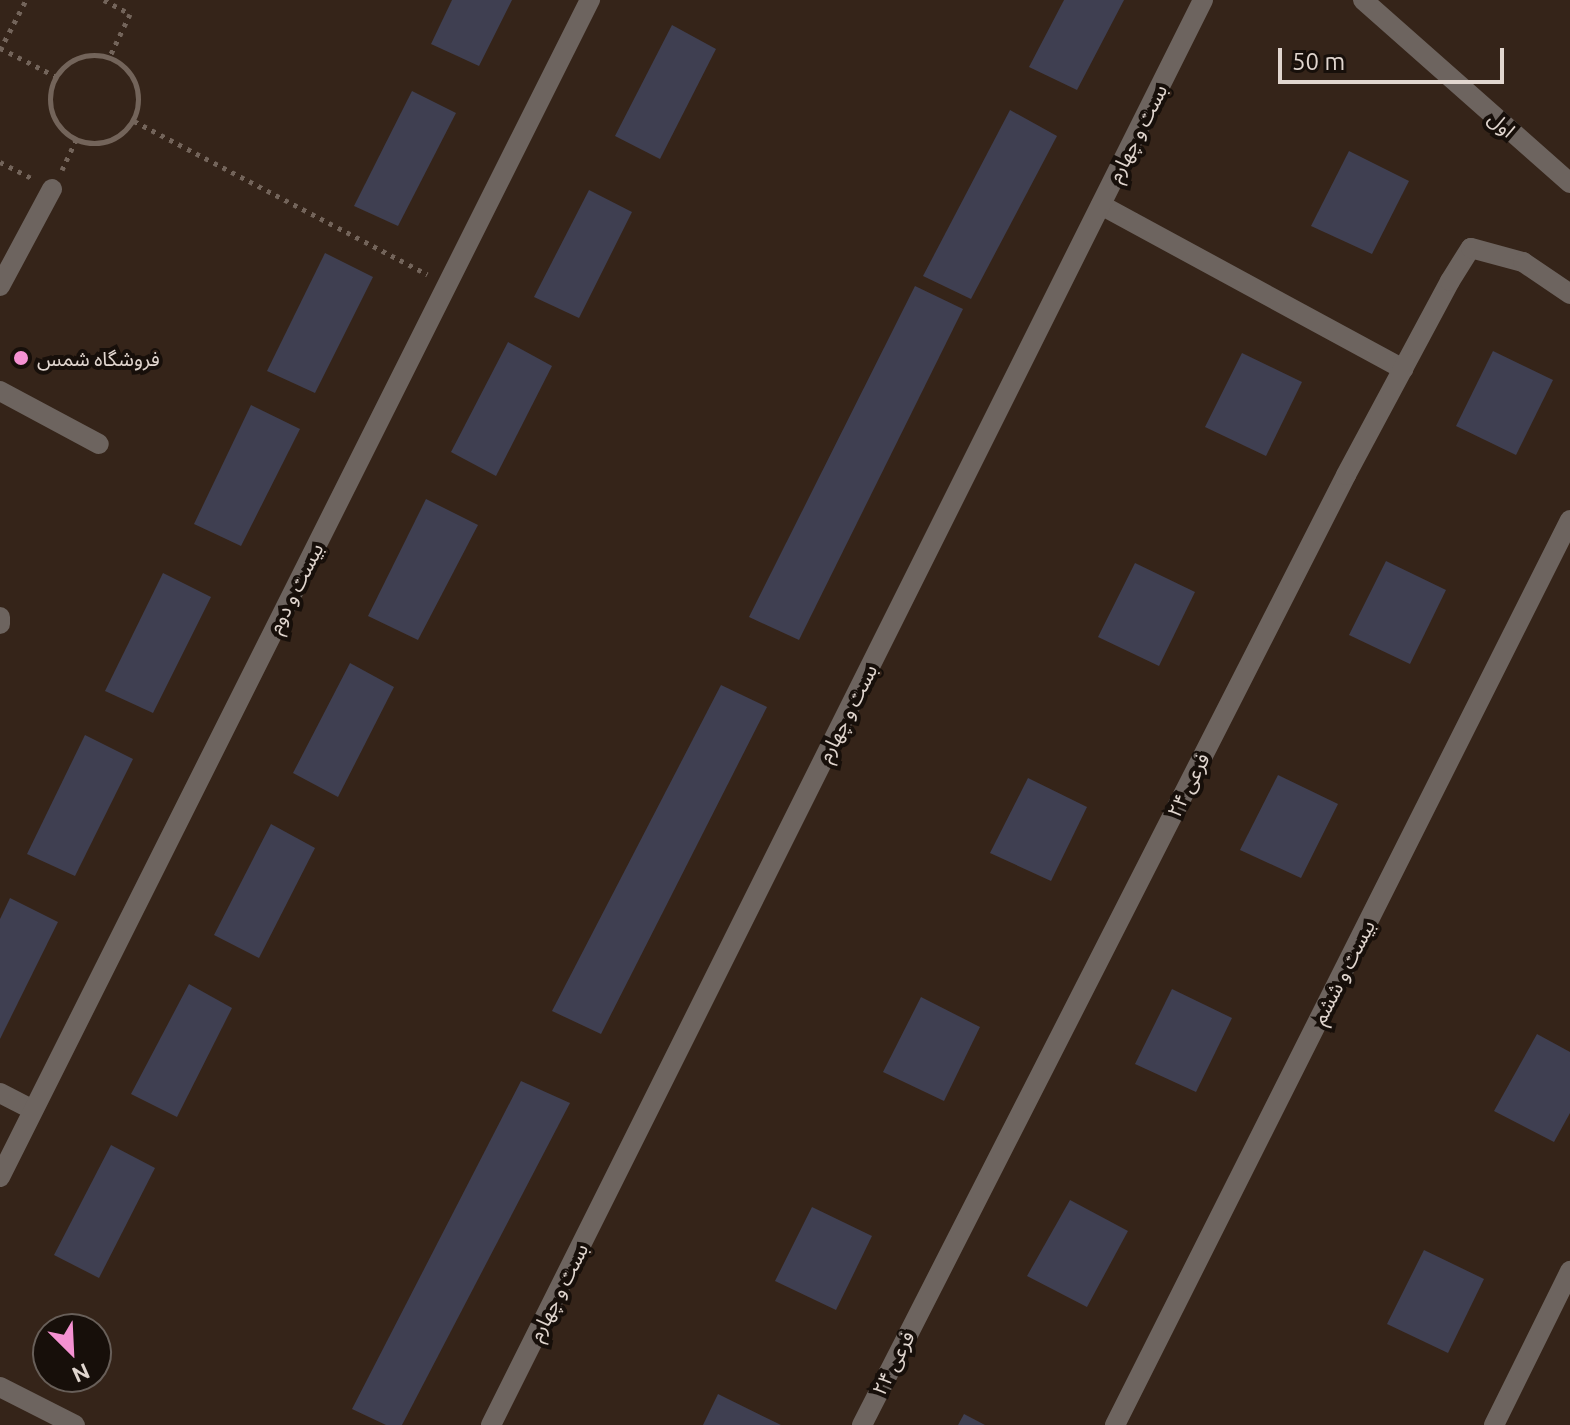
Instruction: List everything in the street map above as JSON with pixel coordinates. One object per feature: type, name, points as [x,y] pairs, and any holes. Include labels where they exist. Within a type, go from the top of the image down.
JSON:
[{"type":"street","name":"بیست و دوم","points":[[0,1177],[590,0]]},
{"type":"street","name":"بست و چهارم","points":[[491,1425],[1203,0]]},
{"type":"street","name":"اول","points":[[1363,0],[1570,183]]},
{"type":"street","points":[[0,286],[52,189]]},
{"type":"street","points":[[1101,205],[1403,369]]},
{"type":"street","name":"فرعی ۲۴","points":[[862,1425],[1403,369],[1471,248],[1523,262],[1570,294]]},
{"type":"street","points":[[0,391],[99,444]]},
{"type":"street","name":"بیست و ششم","points":[[1115,1425],[1570,520]]},
{"type":"street","points":[[0,617],[0,624]]},
{"type":"street","points":[[0,1093],[33,1110]]},
{"type":"street","points":[[1494,1425],[1570,1271]]},
{"type":"street","points":[[0,1387],[75,1425]]},
{"type":"path","points":[[26,0],[0,49],[57,77]]},
{"type":"path","points":[[104,0],[130,14],[110,56]]},
{"type":"path","points":[[85,54],[110,56],[130,72],[139,96],[134,121],[115,138],[90,144],[67,134],[51,114],[50,89],[63,67],[85,54]]},
{"type":"path","points":[[134,121],[447,284]]},
{"type":"building","points":[[452,0],[512,0],[479,66],[431,44]]},
{"type":"building","points":[[1064,0],[1124,0],[1077,90],[1029,67]]},
{"type":"building","points":[[672,25],[716,49],[660,159],[615,136]]},
{"type":"building","points":[[412,91],[456,113],[398,226],[354,206]]},
{"type":"building","points":[[1010,110],[1057,136],[971,299],[923,276]]},
{"type":"building","points":[[1349,151],[1409,181],[1372,254],[1311,226]]},
{"type":"building","points":[[589,190],[632,212],[579,318],[534,297]]},
{"type":"building","points":[[325,253],[373,277],[315,393],[267,371]]},
{"type":"building","points":[[915,286],[963,309],[799,640],[749,617]]},
{"type":"building","points":[[508,342],[552,366],[496,476],[451,452]]},
{"type":"building","points":[[1493,351],[1553,380],[1516,455],[1456,426]]},
{"type":"building","points":[[1242,353],[1302,382],[1266,456],[1205,427]]},
{"type":"building","points":[[251,405],[300,429],[241,546],[194,524]]},
{"type":"building","points":[[426,499],[478,525],[418,640],[368,616]]},
{"type":"building","points":[[1386,561],[1446,590],[1410,664],[1349,635]]},
{"type":"building","points":[[1135,563],[1195,592],[1159,666],[1098,637]]},
{"type":"building","points":[[163,573],[211,597],[153,713],[105,691]]},
{"type":"building","points":[[350,663],[394,687],[338,797],[293,773]]},
{"type":"building","points":[[721,685],[767,707],[601,1034],[552,1011]]},
{"type":"building","points":[[85,735],[133,759],[75,876],[27,854]]},
{"type":"building","points":[[1278,775],[1338,804],[1301,878],[1240,850]]},
{"type":"building","points":[[1028,778],[1087,807],[1051,881],[990,853]]},
{"type":"building","points":[[271,824],[315,848],[259,958],[214,935]]},
{"type":"building","points":[[10,898],[58,922],[0,1039],[0,919]]},
{"type":"building","points":[[189,984],[232,1008],[177,1117],[131,1094]]},
{"type":"building","points":[[1172,989],[1232,1018],[1196,1092],[1135,1064]]},
{"type":"building","points":[[921,997],[980,1027],[944,1101],[883,1072]]},
{"type":"building","points":[[1537,1034],[1570,1052],[1570,1113],[1554,1142],[1494,1111]]},
{"type":"building","points":[[521,1081],[570,1103],[402,1425],[386,1425],[352,1409]]},
{"type":"building","points":[[111,1145],[155,1168],[99,1278],[54,1255]]},
{"type":"building","points":[[1070,1200],[1128,1231],[1087,1307],[1027,1276]]},
{"type":"building","points":[[812,1207],[872,1236],[836,1310],[775,1281]]},
{"type":"building","points":[[1424,1250],[1484,1279],[1448,1353],[1387,1324]]},
{"type":"building","points":[[718,1394],[781,1425],[703,1425]]},
{"type":"building","points":[[964,1414],[985,1425],[958,1425]]},
{"type":"place","name":"فروشگاه شمس","points":[[21,358]]}]
